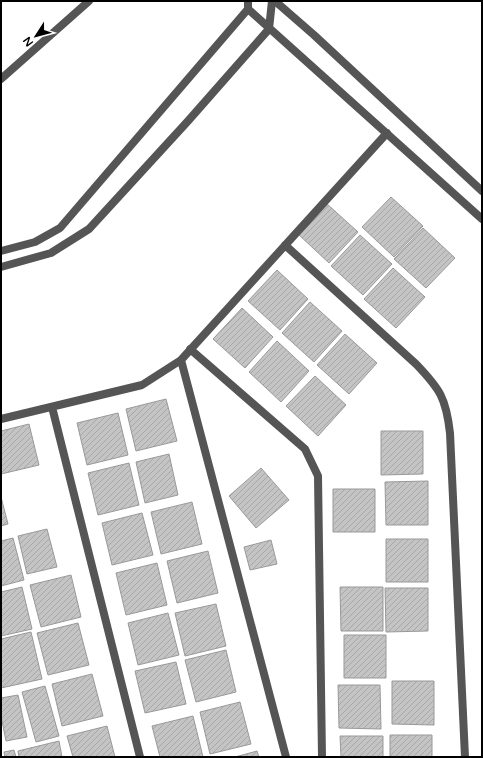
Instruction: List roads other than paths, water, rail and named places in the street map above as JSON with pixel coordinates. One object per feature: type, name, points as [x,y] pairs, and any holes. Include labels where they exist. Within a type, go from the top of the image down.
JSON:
[{"type":"street","points":[[1,79],[89,1]]},
{"type":"street","points":[[1,267],[51,253],[89,229],[188,121],[269,28],[272,1]]},
{"type":"street","points":[[275,1],[314,35],[482,191]]},
{"type":"street","points":[[1,251],[35,242],[60,228],[248,5],[269,28],[482,219]]},
{"type":"street","points":[[1,419],[142,385],[181,360],[386,133]]},
{"type":"street","points":[[285,245],[416,364],[435,384],[447,408],[451,441],[465,757]]},
{"type":"street","points":[[190,349],[305,448],[318,476],[322,757]]},
{"type":"street","points":[[181,360],[286,757]]},
{"type":"street","points":[[52,407],[140,757]]}]
